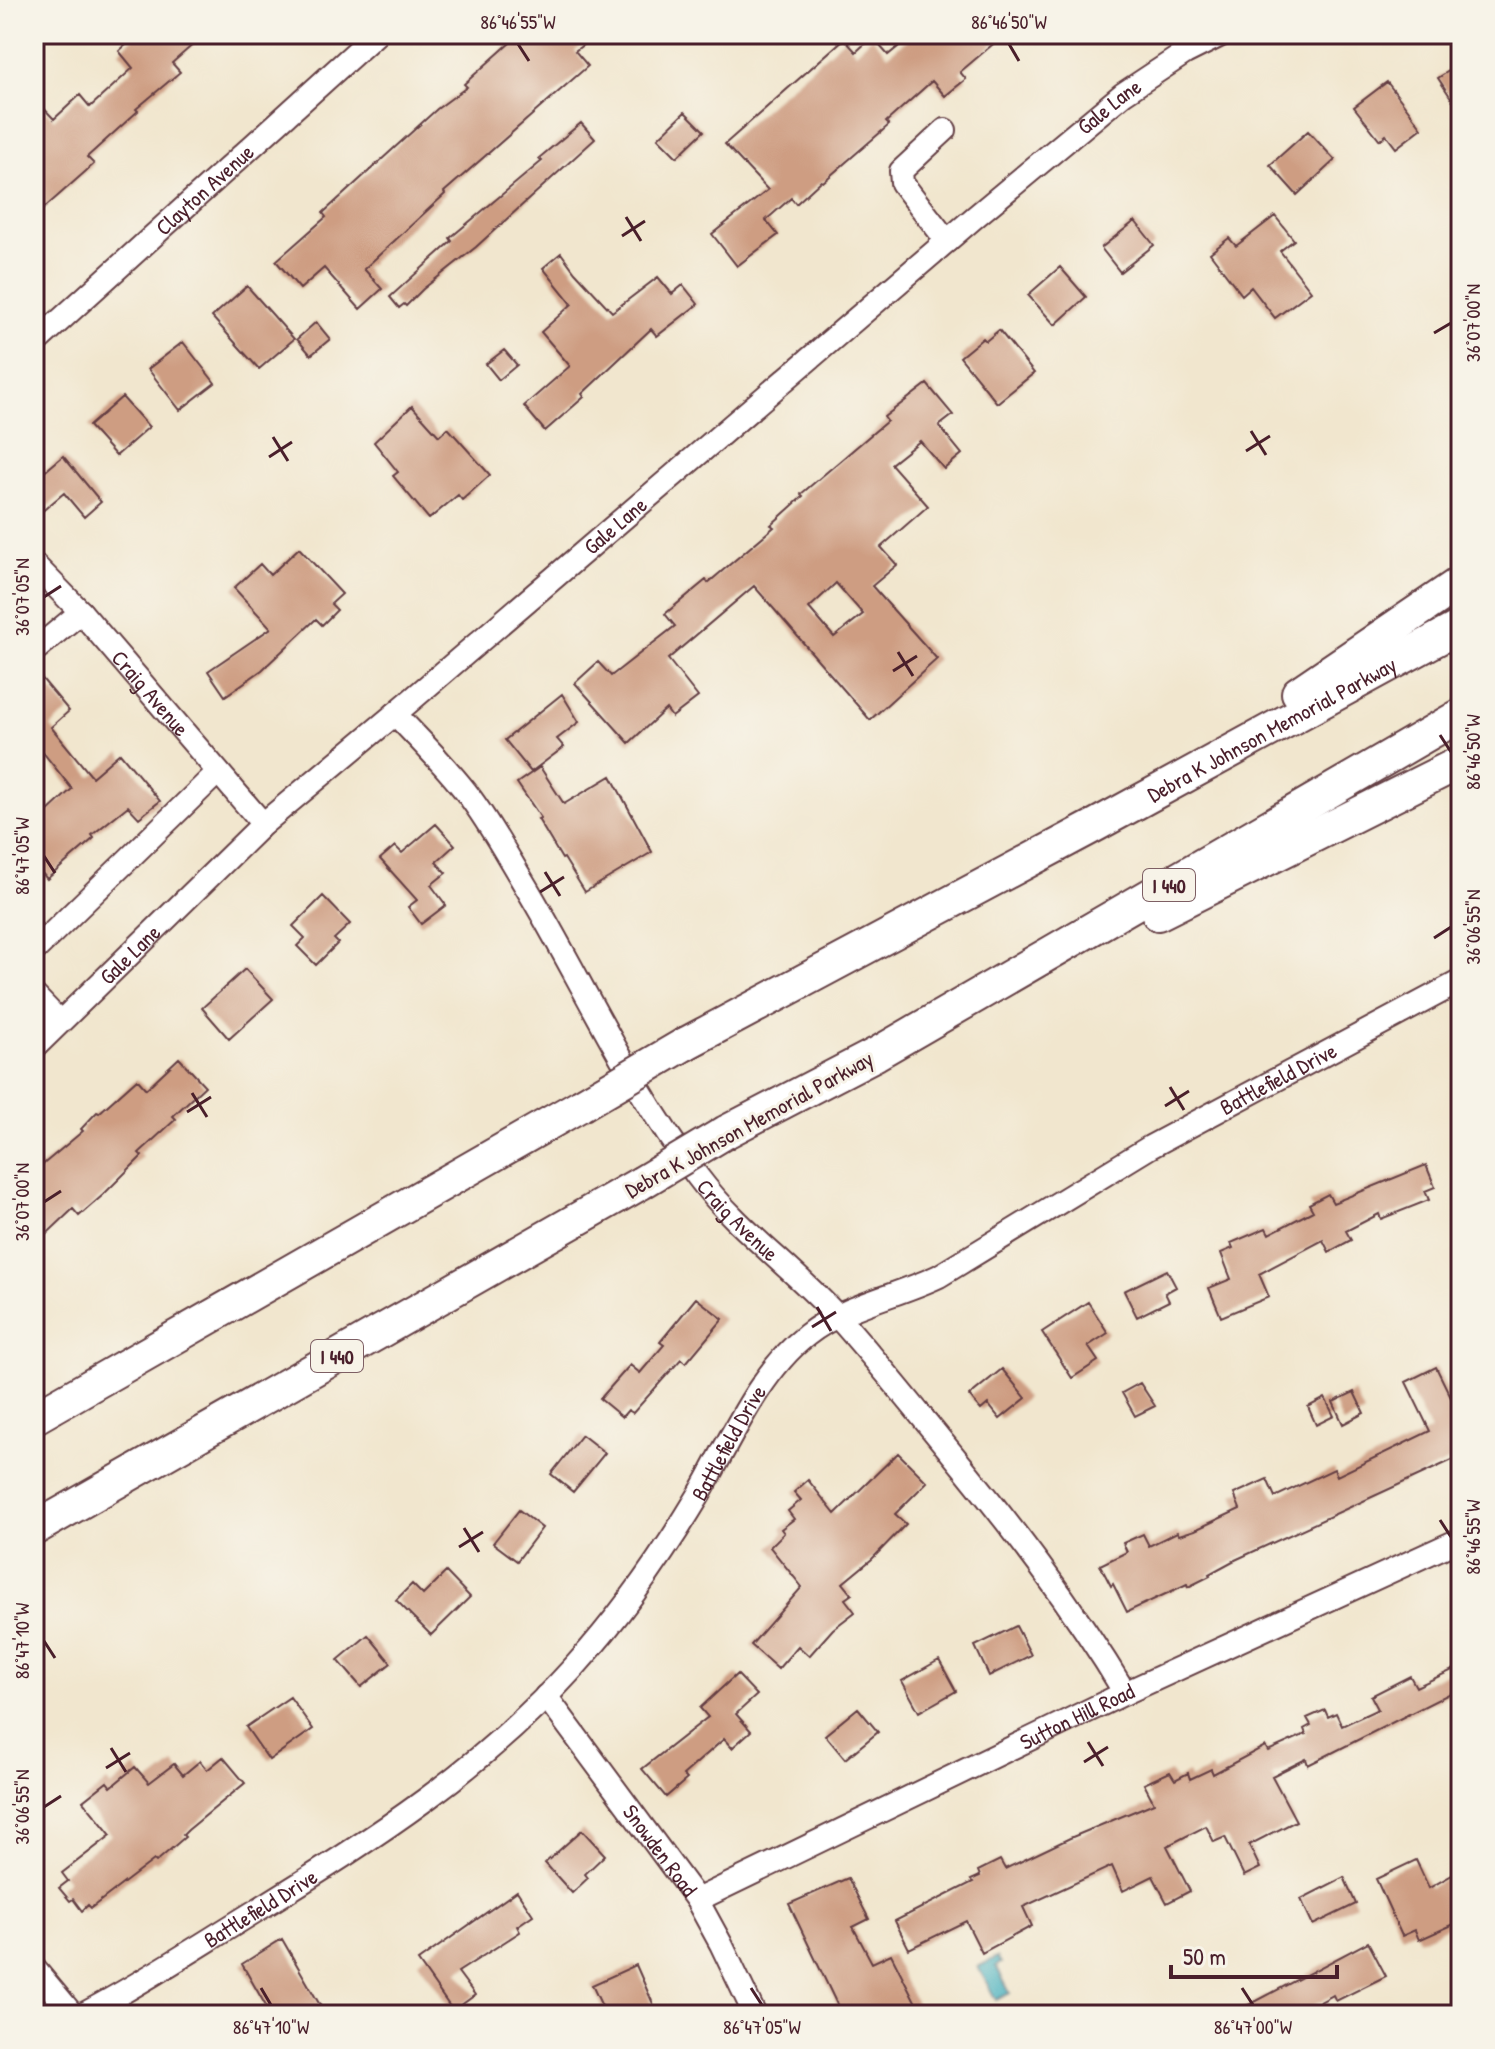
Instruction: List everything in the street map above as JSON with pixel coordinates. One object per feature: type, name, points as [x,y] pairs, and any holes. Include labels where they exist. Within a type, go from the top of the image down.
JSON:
[{"type":"highway","points":[[1094,826],[1366,649],[1461,582]]},
{"type":"highway","name":"Debra K Johnson Memorial Parkway","points":[[34,1418],[685,1044],[1461,626]]},
{"type":"highway","name":"Debra K Johnson Memorial Parkway","points":[[34,1529],[726,1132],[876,1054],[1461,715]]},
{"type":"highway","points":[[876,1054],[1461,762]]},
{"type":"street","name":"Clayton Avenue","points":[[34,344],[376,34]]},
{"type":"street","name":"Gale Lane","points":[[34,1048],[263,824],[1123,94],[1185,53],[1223,34]]},
{"type":"street","points":[[945,130],[901,171],[902,183],[930,215],[947,241]]},
{"type":"street","name":"Craig Avenue","points":[[34,564],[81,612],[263,824]]},
{"type":"street","points":[[34,651],[81,612]]},
{"type":"street","name":"Craig Avenue","points":[[395,714],[466,792],[490,826],[611,1038],[668,1134],[697,1175],[735,1219],[835,1315],[981,1489],[1062,1596],[1098,1647],[1125,1693]]},
{"type":"street","points":[[34,951],[218,772]]},
{"type":"street","name":"Battlefield Drive","points":[[82,2015],[172,1963],[401,1820],[464,1772],[546,1696],[593,1646],[649,1571],[689,1511],[754,1399],[776,1367],[805,1336],[835,1315],[939,1276],[1150,1147],[1461,981]]},
{"type":"street","points":[[34,995],[60,1022]]},
{"type":"street","name":"Sutton Hill Road","points":[[697,1900],[1125,1693],[1461,1539]]},
{"type":"street","name":"Snowden Road","points":[[546,1696],[697,1900],[755,2015]]},
{"type":"street","points":[[34,1968],[73,2015]]},
{"type":"water","points":[[997,1957],[1001,1963],[996,1966],[1010,1993],[996,2000],[978,1967]]},
{"type":"building","points":[[138,34],[205,34],[172,63],[180,72],[87,157],[94,164],[34,217],[34,98],[54,119],[80,95],[90,107],[133,68],[119,51]]},
{"type":"building","points":[[520,34],[597,34],[575,51],[588,66],[444,192],[364,269],[382,289],[360,309],[324,268],[300,289],[276,261],[326,217],[323,213],[437,109],[467,87],[464,84]]},
{"type":"building","points":[[914,34],[1005,34],[960,72],[966,79],[945,96],[932,81],[886,122],[889,125],[823,182],[796,204],[791,198],[766,220],[778,235],[737,266],[712,234],[768,190],[725,144],[844,39],[856,52],[872,37],[888,55]]},
{"type":"building","points":[[1461,63],[1461,113],[1438,78]]},
{"type":"building","points":[[1387,82],[1422,128],[1396,148],[1386,135],[1380,140],[1354,107]]},
{"type":"building","points":[[685,112],[704,131],[677,157],[658,138]]},
{"type":"building","points":[[581,123],[595,139],[476,247],[406,306],[404,304],[399,308],[390,297],[452,241],[450,238],[542,161],[539,158]]},
{"type":"building","points":[[1308,131],[1335,160],[1297,195],[1270,165]]},
{"type":"building","points":[[1275,216],[1294,240],[1280,251],[1311,291],[1275,318],[1251,287],[1242,295],[1210,253],[1229,238],[1236,246]]},
{"type":"building","points":[[1135,221],[1154,245],[1120,272],[1101,248]]},
{"type":"building","points":[[561,253],[612,312],[658,277],[672,294],[683,285],[698,304],[657,336],[651,329],[582,394],[584,397],[545,431],[524,406],[570,366],[541,332],[572,304],[543,268]]},
{"type":"building","points":[[1060,267],[1086,297],[1055,325],[1028,295]]},
{"type":"building","points":[[247,286],[294,339],[259,369],[212,317]]},
{"type":"building","points":[[316,322],[330,339],[311,355],[297,339]]},
{"type":"building","points":[[999,330],[1034,373],[997,403],[960,357],[983,338],[986,341]]},
{"type":"building","points":[[183,342],[215,383],[180,410],[148,369]]},
{"type":"building","points":[[504,350],[517,365],[499,380],[486,364]]},
{"type":"building","points":[[927,384],[953,415],[939,426],[962,454],[944,469],[920,441],[891,464],[928,506],[881,547],[897,565],[872,586],[937,659],[870,720],[754,586],[668,659],[698,697],[672,717],[666,709],[629,743],[575,683],[598,662],[611,676],[675,626],[665,614],[706,580],[708,583],[774,527],[771,525],[803,496],[801,494],[887,421],[884,417]],"holes":[[[836,583],[863,614],[834,637],[809,608]]]},
{"type":"building","points":[[122,397],[149,427],[116,456],[89,426]]},
{"type":"building","points":[[412,406],[439,436],[448,428],[490,475],[462,500],[458,495],[429,519],[393,476],[398,472],[374,442]]},
{"type":"building","points":[[63,456],[101,502],[84,517],[64,493],[34,518],[34,481]]},
{"type":"building","points":[[299,548],[342,594],[331,604],[337,610],[322,625],[316,619],[262,670],[225,696],[208,671],[271,628],[234,588],[260,564],[270,575]]},
{"type":"building","points":[[34,669],[69,711],[51,727],[92,777],[120,753],[160,801],[139,818],[128,806],[92,835],[94,838],[47,879],[34,864],[34,824],[72,789],[34,741]]},
{"type":"building","points":[[562,694],[579,722],[557,739],[564,747],[531,772],[505,740]]},
{"type":"building","points":[[540,767],[564,804],[611,776],[652,852],[585,892],[517,783]]},
{"type":"building","points":[[436,824],[455,845],[436,862],[446,873],[431,885],[446,905],[421,924],[408,907],[417,900],[380,859],[395,846],[402,853]]},
{"type":"building","points":[[323,896],[350,924],[334,939],[338,943],[316,965],[297,946],[305,938],[293,926]]},
{"type":"building","points":[[245,969],[273,999],[229,1039],[202,1008]]},
{"type":"building","points":[[179,1058],[205,1086],[173,1116],[176,1119],[139,1153],[142,1156],[103,1195],[79,1216],[73,1209],[34,1246],[34,1172],[83,1131],[81,1129],[97,1112],[137,1079],[146,1089]]},
{"type":"building","points":[[1426,1165],[1435,1187],[1425,1191],[1429,1200],[1381,1219],[1379,1214],[1346,1231],[1351,1240],[1329,1252],[1323,1240],[1259,1274],[1269,1297],[1221,1317],[1209,1288],[1231,1279],[1221,1253],[1233,1248],[1231,1243],[1266,1228],[1269,1234],[1313,1211],[1309,1204],[1328,1194],[1333,1203]]},
{"type":"building","points":[[1167,1270],[1176,1287],[1165,1293],[1169,1301],[1137,1317],[1124,1291]]},
{"type":"building","points":[[696,1298],[723,1319],[686,1363],[681,1359],[633,1413],[628,1410],[622,1417],[600,1399],[630,1365],[640,1373],[664,1345],[660,1342]]},
{"type":"building","points":[[1088,1302],[1108,1333],[1088,1346],[1098,1361],[1072,1378],[1042,1332]]},
{"type":"building","points":[[1436,1367],[1461,1418],[1461,1456],[1233,1561],[1188,1587],[1187,1584],[1127,1612],[1100,1565],[1127,1552],[1123,1543],[1143,1534],[1149,1546],[1177,1532],[1179,1535],[1195,1530],[1240,1509],[1234,1494],[1267,1479],[1275,1497],[1334,1469],[1337,1476],[1430,1431],[1406,1382]]},
{"type":"building","points":[[1002,1369],[1026,1398],[1000,1419],[988,1404],[981,1410],[969,1396]]},
{"type":"building","points":[[1140,1383],[1155,1406],[1135,1416],[1122,1393]]},
{"type":"building","points":[[1354,1392],[1364,1413],[1343,1424],[1333,1402]]},
{"type":"building","points":[[1325,1398],[1334,1416],[1316,1425],[1308,1407]]},
{"type":"building","points":[[582,1435],[605,1453],[573,1492],[551,1474]]},
{"type":"building","points":[[898,1453],[927,1482],[895,1514],[906,1524],[843,1583],[852,1594],[845,1599],[855,1612],[833,1629],[809,1656],[798,1646],[778,1669],[751,1645],[802,1587],[770,1547],[784,1533],[781,1529],[794,1519],[788,1511],[801,1500],[794,1492],[808,1480],[835,1514]]},
{"type":"building","points":[[519,1510],[542,1528],[517,1561],[493,1543]]},
{"type":"building","points":[[446,1572],[470,1597],[431,1635],[396,1600],[412,1584],[423,1595]]},
{"type":"building","points":[[1016,1626],[1031,1655],[989,1676],[975,1646]]},
{"type":"building","points":[[368,1635],[391,1663],[361,1687],[338,1660]]},
{"type":"building","points":[[939,1660],[956,1691],[919,1712],[902,1681]]},
{"type":"building","points":[[1461,1666],[1461,1688],[1308,1765],[1306,1759],[1272,1776],[1296,1821],[1249,1845],[1260,1868],[1244,1876],[1225,1837],[1214,1842],[1206,1826],[1167,1846],[1190,1891],[1167,1903],[1153,1876],[1123,1891],[1112,1866],[1023,1907],[1032,1926],[982,1953],[966,1921],[909,1949],[895,1921],[973,1882],[971,1880],[980,1876],[978,1871],[1000,1860],[1005,1869],[1154,1803],[1144,1784],[1170,1772],[1175,1780],[1188,1773],[1190,1779],[1211,1769],[1213,1774],[1265,1746],[1268,1751],[1306,1734],[1304,1729],[1311,1725],[1307,1718],[1325,1710],[1328,1717],[1336,1713],[1342,1726],[1378,1709],[1371,1696],[1410,1676],[1416,1687]]},
{"type":"building","points":[[737,1674],[757,1695],[736,1714],[751,1731],[732,1748],[724,1739],[683,1775],[687,1779],[666,1797],[642,1769],[708,1717],[700,1708]]},
{"type":"building","points":[[290,1697],[313,1729],[269,1760],[246,1727]]},
{"type":"building","points":[[858,1708],[878,1732],[845,1759],[825,1735]]},
{"type":"building","points":[[223,1757],[245,1783],[188,1830],[183,1835],[185,1837],[156,1862],[154,1860],[91,1908],[88,1905],[82,1911],[73,1899],[70,1901],[59,1888],[68,1881],[62,1873],[111,1835],[83,1801],[107,1782],[111,1787],[135,1767],[149,1783],[174,1764],[183,1775],[200,1761],[207,1770]]},
{"type":"building","points":[[582,1830],[605,1855],[585,1874],[588,1878],[572,1893],[545,1863]]},
{"type":"building","points":[[1416,1860],[1429,1888],[1461,1870],[1461,1921],[1419,1940],[1415,1930],[1402,1936],[1376,1879]]},
{"type":"building","points":[[1344,1877],[1356,1904],[1313,1925],[1301,1899]]},
{"type":"building","points":[[848,1878],[869,1919],[853,1927],[872,1963],[891,1954],[922,2015],[842,2015],[789,1904]]},
{"type":"building","points":[[517,1891],[533,1915],[517,1926],[520,1932],[458,1972],[475,1995],[453,2011],[418,1961]]},
{"type":"building","points":[[282,1939],[321,2007],[307,2015],[271,2015],[242,1964]]},
{"type":"building","points":[[1368,1942],[1386,1976],[1336,2001],[1333,1995],[1296,2015],[1230,2015]]},
{"type":"building","points":[[636,1965],[658,2015],[606,2015],[592,1985]]}]
